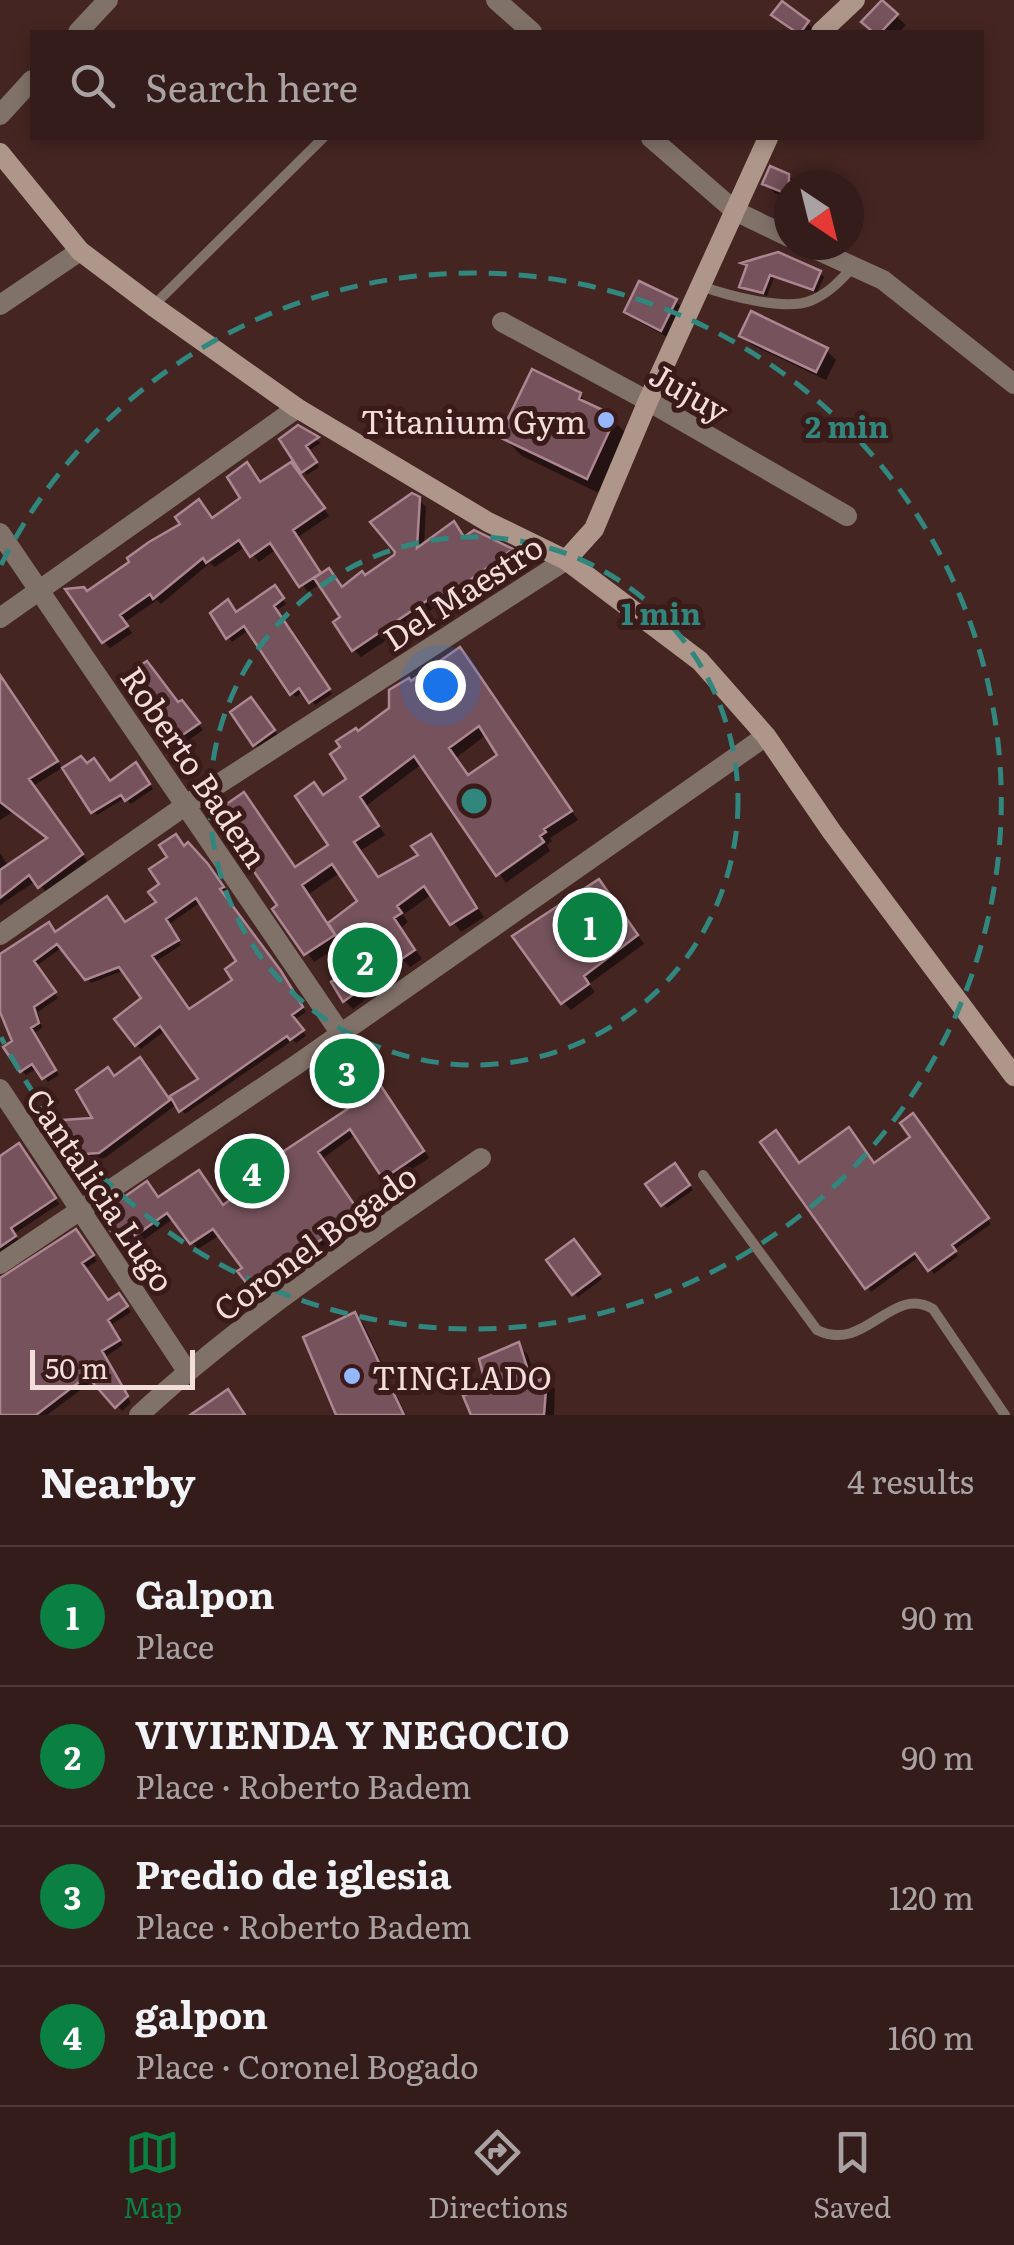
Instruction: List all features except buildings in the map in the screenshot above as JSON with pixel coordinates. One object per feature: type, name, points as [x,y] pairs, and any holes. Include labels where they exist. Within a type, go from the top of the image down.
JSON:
[{"type":"street","points":[[80,30],[108,0]]},
{"type":"street","points":[[496,0],[530,30]]},
{"type":"street","points":[[823,30],[855,0]]},
{"type":"street","points":[[0,114],[30,82]]},
{"type":"street","points":[[653,140],[735,211],[774,230]]},
{"type":"street","name":"Del Maestro","points":[[0,935],[186,805],[566,560],[594,529],[767,140]]},
{"type":"street","points":[[0,153],[80,252],[153,306],[296,408],[488,522],[566,560],[700,661],[766,736],[832,832],[1014,1076]]},
{"type":"street","points":[[0,305],[80,252]]},
{"type":"street","points":[[837,260],[883,280],[1014,384]]},
{"type":"street","name":"Jujuy","points":[[502,322],[847,516]]},
{"type":"street","points":[[0,618],[296,408]]},
{"type":"street","name":"Roberto Badem","points":[[0,532],[341,1034]]},
{"type":"street","points":[[0,1264],[341,1034],[766,736]]},
{"type":"street","name":"Cantalicia Lugo","points":[[0,1089],[186,1371]]},
{"type":"street","name":"Coronel Bogado","points":[[139,1415],[186,1371],[481,1158]]},
{"type":"lane","points":[[153,306],[320,140]]},
{"type":"lane","points":[[700,286],[737,299],[806,304],[830,290],[853,268]]},
{"type":"lane","points":[[704,1175],[817,1330],[832,1337],[844,1337],[912,1302],[923,1304],[933,1310],[1005,1415]]},
{"type":"place","name":"Titanium Gym","points":[[606,420]]},
{"type":"place","name":"Galpon","points":[[590,925]]},
{"type":"place","name":"VIVIENDA Y NEGOCIO","points":[[365,960]]},
{"type":"place","name":"Predio de iglesia","points":[[347,1071]]},
{"type":"place","name":"galpon","points":[[252,1171]]},
{"type":"place","name":"TINGLADO","points":[[352,1376]]}]
